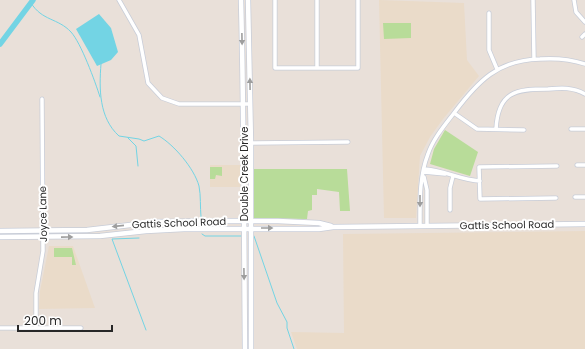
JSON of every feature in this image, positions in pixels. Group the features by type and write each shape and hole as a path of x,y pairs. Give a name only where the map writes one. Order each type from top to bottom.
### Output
{"main road":[{"name":"Double Creek Drive","path":"241,0 245,143 245,349"},
{"name":"Double Creek Drive","path":"248,0 251,143 251,349"},
{"name":"Gattis School Road","path":"0,231 87,230 156,222 250,221 319,223 333,227"},
{"name":"Gattis School Road","path":"0,237 100,236 146,231 244,229 319,230 333,227 585,224"}],"street":[{"path":"119,0 139,35 148,83 162,98 179,104 250,104"},
{"path":"275,0 275,68 358,68 358,0"},
{"path":"316,0 317,68"},
{"path":"533,0 534,59"},
{"path":"574,0 576,12 585,22"},
{"path":"489,13 489,50 497,70"},
{"path":"420,226 420,187 432,146 475,87 497,70 511,63 534,59 561,59 585,64"},
{"path":"496,129 498,109 504,100 515,92 525,89 568,88 585,94"},
{"name":"Joyce Lane","path":"36,328 36,293 43,260 42,99"},
{"path":"454,114 476,129 524,130"},
{"path":"571,129 585,129"},
{"path":"245,143 348,142"},
{"path":"577,165 585,166"},
{"path":"556,198 480,199 479,167 557,166"},
{"path":"424,172 440,170 453,176 480,181"},
{"path":"424,172 427,190 428,226"},
{"path":"450,210 450,188 453,176"},
{"path":"575,197 585,197"},
{"path":"0,328 81,328"}],"shaded area":[{"path":"379,0 464,3 467,60 479,76 443,119 430,137 420,156 416,218 384,218"},
{"path":"210,165 240,165 240,187 210,187"},
{"path":"585,231 585,349 297,349 291,332 344,333 343,234"},
{"path":"49,246 73,246 95,308 39,309 40,291"}],"green space":[{"path":"383,23 411,23 411,38 384,39"},
{"path":"445,130 478,152 470,176 430,164 434,149"},
{"path":"210,167 222,167 222,176 216,175 215,179 210,179"},
{"path":"254,169 347,169 350,211 340,211 339,192 317,189 317,195 312,195 312,210 308,211 307,219 254,218"},
{"path":"54,248 72,248 76,265 72,265 72,257 54,257"}],"water":[{"path":"99,14 111,28 118,52 111,60 97,66 76,29"}],"waterway":[{"path":"0,44 33,0"},
{"path":"31,3 40,13 66,27 75,37 100,97"},
{"path":"101,64 100,83 102,103 107,121 112,129 119,136 144,141 159,136 171,145 193,172 199,186 201,217"},
{"path":"128,138 136,146 138,166"},
{"path":"202,234 205,236 241,236"},
{"path":"254,236 277,303 287,322 287,328 294,349"},
{"path":"139,238 112,239 146,330"}]}
